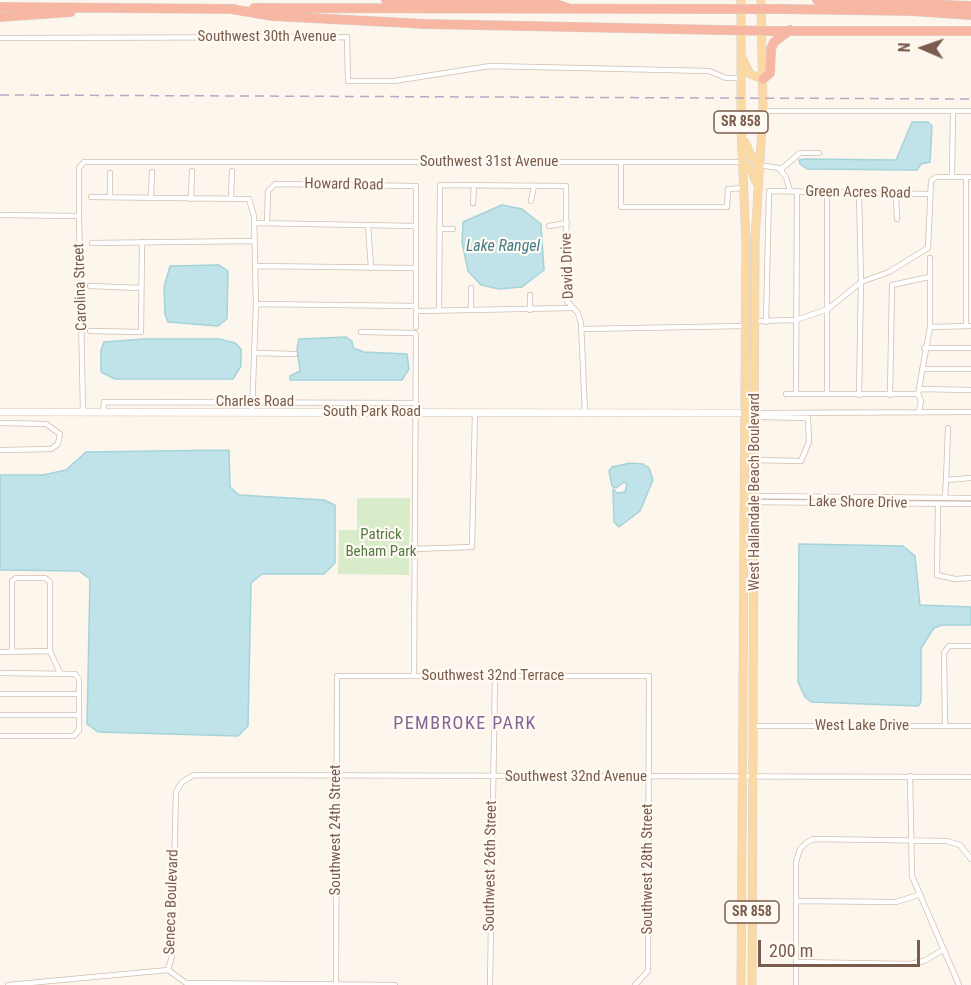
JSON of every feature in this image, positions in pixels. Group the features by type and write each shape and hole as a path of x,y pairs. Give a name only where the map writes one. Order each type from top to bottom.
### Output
{"highway":[{"path":"386,0 462,0"},
{"path":"417,0 552,3 576,10"},
{"path":"817,0 971,6"},
{"path":"0,7 783,9 912,11 971,15"},
{"path":"0,17 103,7"},
{"path":"231,9 273,16 426,24 762,31 971,31"},
{"path":"763,79 770,73 771,49 774,42 790,30"}],"main road":[{"name":"West Hallandale Beach Boulevard","path":"741,0 740,78 745,297 741,985"},
{"name":"West Hallandale Beach Boulevard","path":"752,981 757,416 755,321 759,165 763,111 761,0"},
{"path":"740,55 750,74 763,79"},
{"path":"741,129 748,151 759,165"},
{"path":"743,162 752,171 758,192"},
{"path":"745,297 750,316 755,321"},
{"path":"744,545 748,556 748,597 754,608"},
{"path":"744,611 750,619 749,660 753,672"},
{"path":"742,858 747,869 747,905 752,915"},
{"path":"742,916 748,929 748,966 752,981"}],"street":[{"name":"Southwest 30th Avenue","path":"0,38 347,37 348,81 394,81 490,66 709,71 726,78 740,78"},
{"path":"763,111 971,111"},
{"path":"952,177 953,111"},
{"path":"780,170 800,153 819,153"},
{"name":"Southwest 31st Avenue","path":"81,163 92,161 743,162"},
{"name":"Carolina Street","path":"81,163 79,216 84,412"},
{"path":"621,163 621,207 727,207 728,189 744,188"},
{"path":"759,165 780,170 786,177 790,191"},
{"path":"191,199 192,171"},
{"path":"231,198 232,171"},
{"path":"151,197 152,172"},
{"path":"110,173 110,197"},
{"name":"Green Acres Road","path":"766,322 769,191 929,194 931,181 936,177 969,177"},
{"path":"930,327 968,326 969,177"},
{"name":"Howard Road","path":"267,223 268,191 275,184 416,186 416,226"},
{"path":"439,310 440,185 534,186 531,201"},
{"path":"473,203 474,185"},
{"name":"David Drive","path":"534,186 566,186 567,301 580,317 582,329 585,413"},
{"path":"796,394 797,191"},
{"path":"827,192 827,394"},
{"path":"859,192 861,282 859,395"},
{"path":"896,194 897,219"},
{"path":"755,321 796,320 828,309 861,282 889,272 930,245 929,194"},
{"path":"91,197 249,199 255,223 253,242 256,304 252,412"},
{"path":"0,215 79,216"},
{"path":"255,223 416,226 414,676"},
{"path":"549,226 567,223"},
{"path":"368,225 371,268"},
{"path":"439,229 453,229"},
{"path":"90,331 141,332 142,242"},
{"path":"92,243 253,242"},
{"path":"919,412 924,350 930,327 930,258"},
{"path":"255,266 415,268"},
{"path":"890,395 892,285 929,277"},
{"path":"90,286 141,288"},
{"path":"471,288 471,309"},
{"path":"530,295 531,310"},
{"path":"256,304 439,310 571,308"},
{"path":"582,329 745,326"},
{"path":"362,332 416,330"},
{"path":"924,350 971,348"},
{"path":"254,353 295,354"},
{"path":"922,369 971,369"},
{"path":"786,394 890,395 919,391 971,390"},
{"name":"Charles Road","path":"104,412 104,402 416,402"},
{"name":"South Park Road","path":"0,412 744,413"},
{"path":"413,549 472,547 475,412"},
{"path":"757,416 762,413 971,412"},
{"path":"744,413 757,416 808,418 809,442 801,461 755,460"},
{"path":"0,423 46,424 53,426 60,434 58,444 51,449 0,450"},
{"path":"945,498 948,428"},
{"path":"946,480 971,478"},
{"name":"Lake Shore Drive","path":"938,501 945,498 971,498"},
{"name":"Lake Shore Drive","path":"744,499 938,501 971,504"},
{"path":"938,501 938,575 955,579 971,578"},
{"path":"12,652 10,588 12,581 16,578 45,578 50,582 50,651 60,673"},
{"path":"945,726 944,652 949,646 971,646"},
{"path":"0,652 50,651"},
{"path":"0,673 71,673 79,677 80,694 79,730 74,736 0,736"},
{"name":"Southwest 32nd Terrace","path":"337,676 649,676"},
{"name":"Southwest 24th Street","path":"336,984 337,676"},
{"name":"Southwest 26th Street","path":"490,985 495,676"},
{"name":"Southwest 28th Street","path":"635,985 648,971 649,676"},
{"path":"0,694 80,694"},
{"path":"0,715 79,715"},
{"name":"West Lake Drive","path":"753,726 971,726"},
{"name":"Southwest 32nd Avenue","path":"182,782 194,775 971,777"},
{"path":"910,776 912,876 918,896 959,985"},
{"name":"Seneca Boulevard","path":"8,985 168,970 172,956 176,792 182,782"},
{"path":"796,985 798,856 800,849 813,839 947,841 960,845 971,859"},
{"path":"796,901 896,902 918,896"},
{"path":"796,962 910,964 924,961 943,950"},
{"path":"168,970 186,983 395,985"}],"green space":[{"name":"Patrick Beham Park","path":"357,498 410,498 409,575 338,574 339,530 357,530"}],"water":[{"path":"912,122 928,122 932,126 930,162 921,164 917,170 807,169 800,164 799,160 804,159 896,160"},
{"name":"Lake Rangel","path":"502,205 522,209 541,224 544,270 522,287 499,289 481,285 468,271 462,242 463,222"},
{"path":"219,265 228,271 227,319 218,326 168,322 165,315 164,287 170,266"},
{"path":"346,337 352,341 353,348 364,352 407,354 409,369 402,380 290,380 290,376 300,371 297,348 299,339"},
{"path":"144,339 219,339 235,343 241,349 241,366 233,379 115,379 101,372 101,350 104,342"},
{"path":"229,450 230,487 239,495 324,500 335,505 335,563 324,574 262,574 251,583 248,726 238,736 98,732 87,724 90,579 79,571 0,570 0,475 43,475 66,470 86,452"},
{"path":"630,463 643,464 649,468 653,480 640,511 619,527 614,522 613,489 617,493 625,492 627,484 624,482 616,488 612,486 609,471 612,467"},
{"path":"799,544 903,546 915,556 920,605 971,607 971,625 942,625 934,628 921,648 921,702 918,706 811,702 805,697 798,682"}],"railway":[{"path":"0,95 971,99"}],"district":[{"name":"PEMBROKE PARK","path":"465,724"}]}
